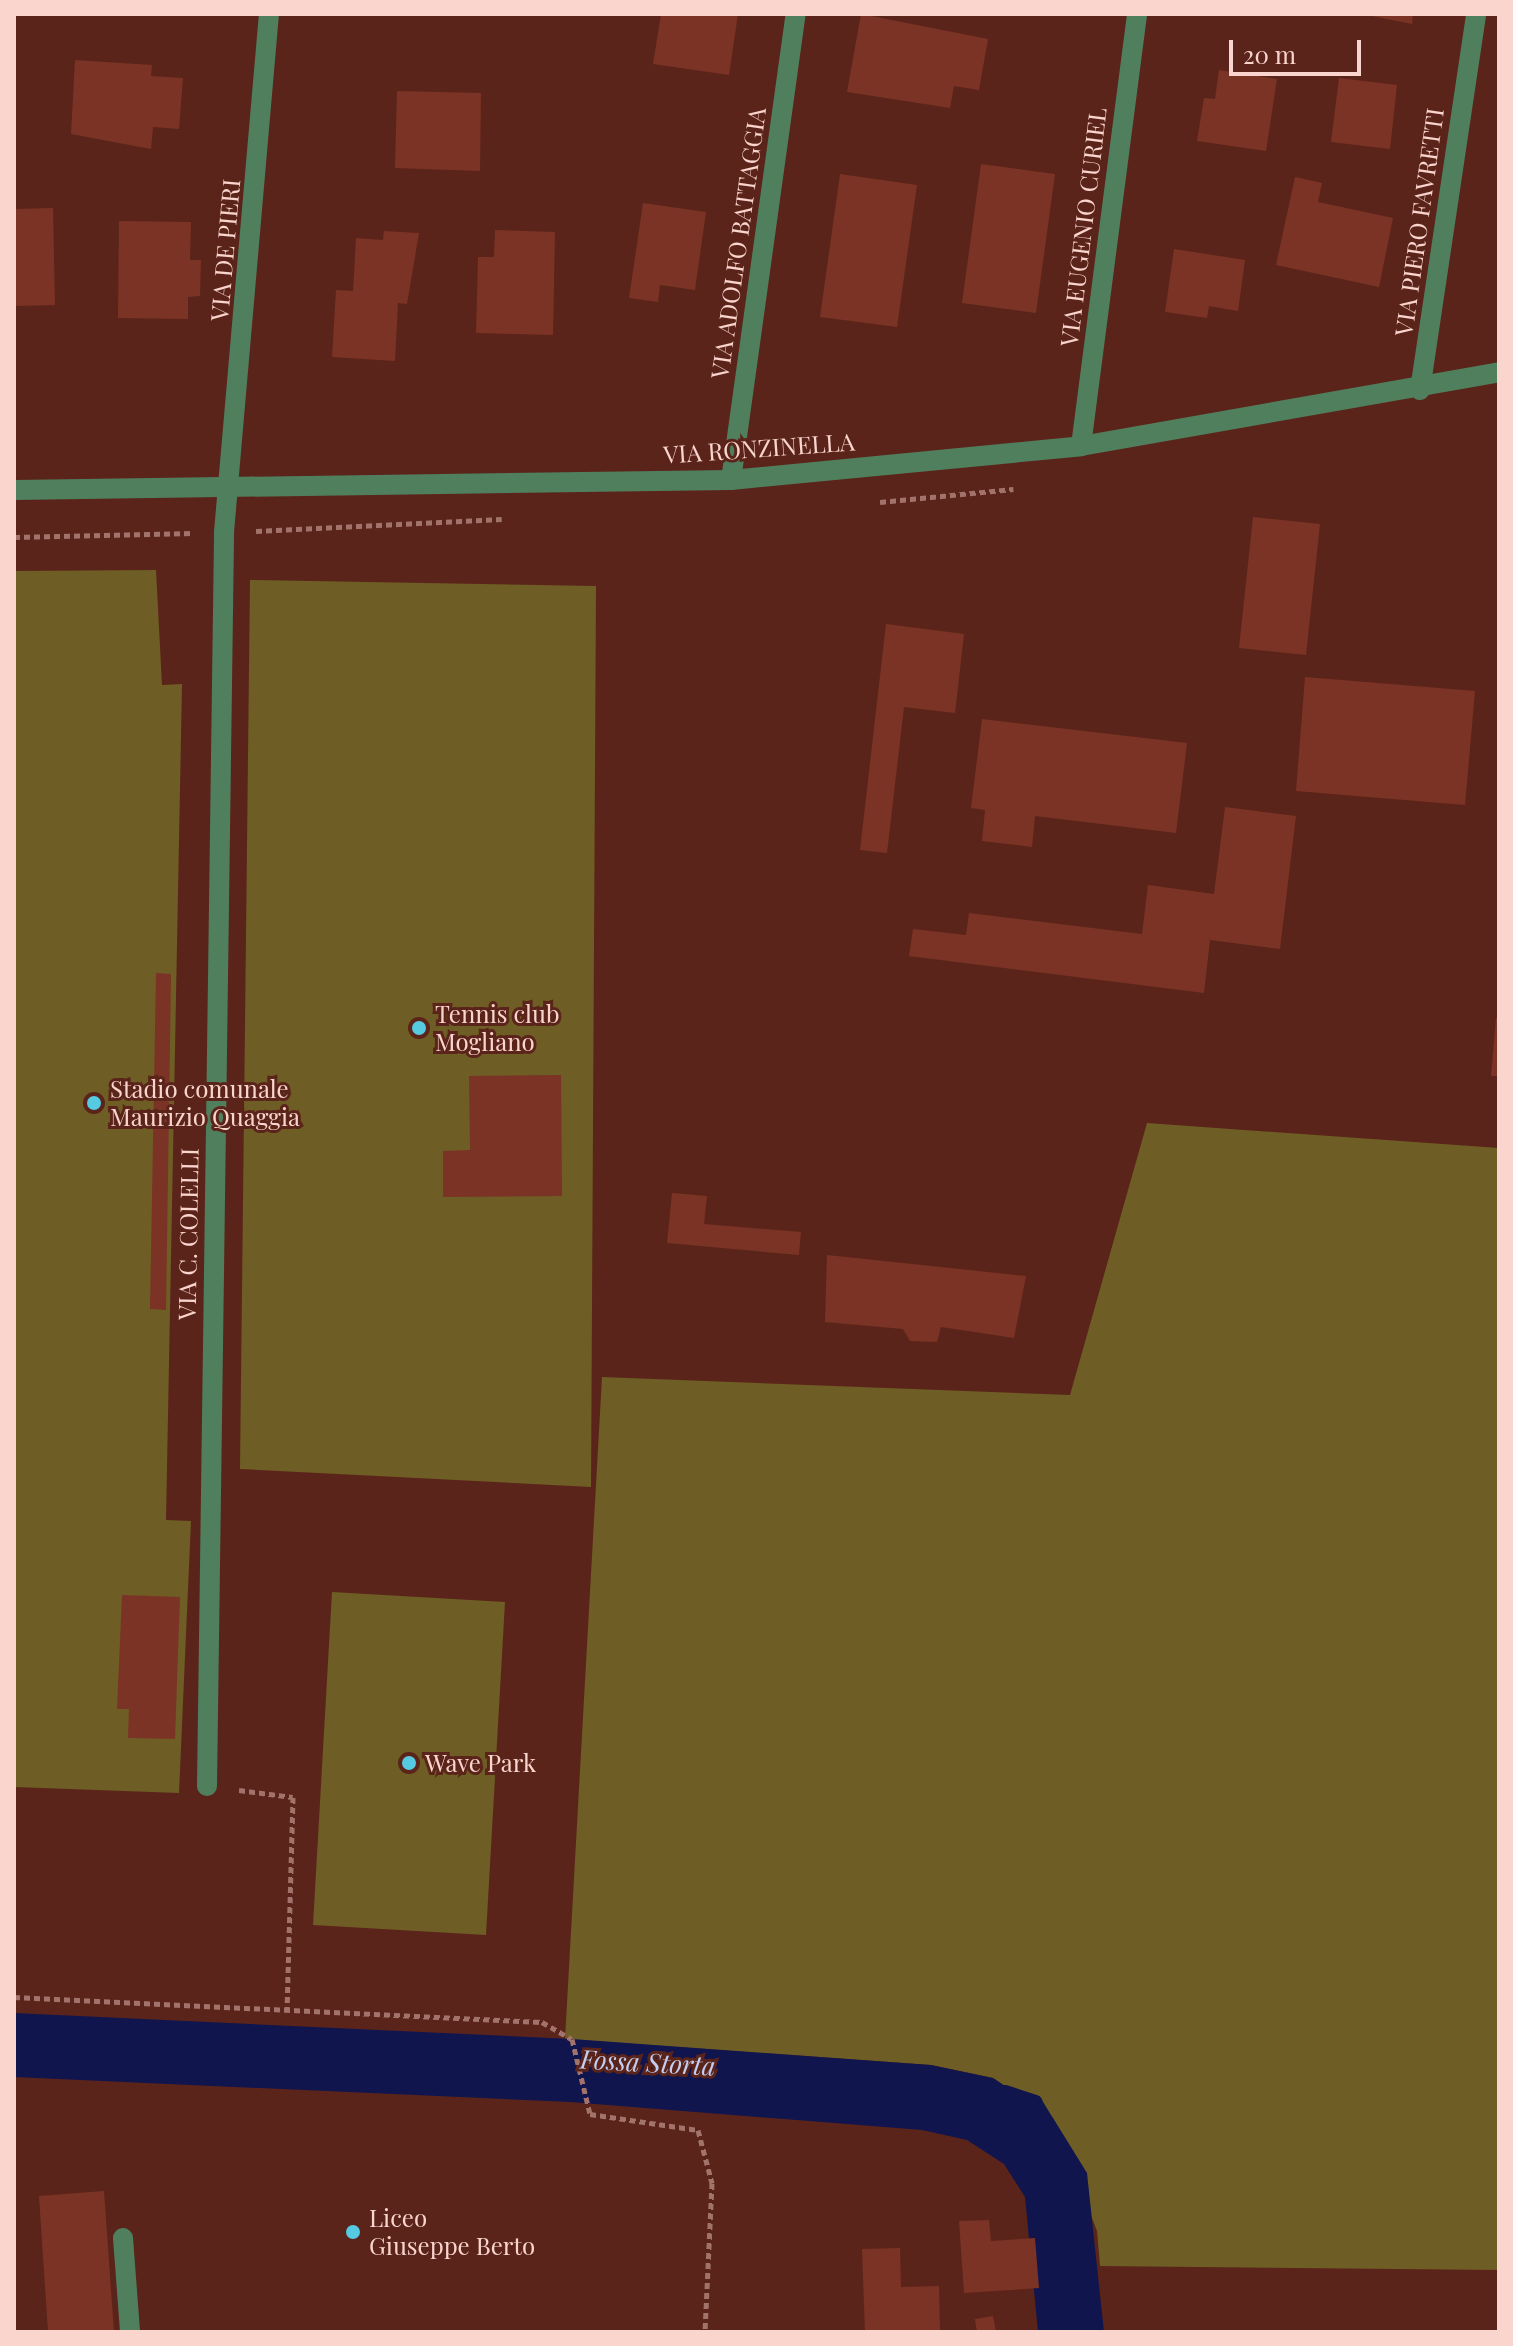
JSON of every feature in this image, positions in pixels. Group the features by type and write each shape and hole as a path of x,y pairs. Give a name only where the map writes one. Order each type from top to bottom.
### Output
{"street":[{"name":"VIA DE PIERI","path":"227,491 269,14"},
{"name":"VIA ADOLFO BATTAGGIA","path":"731,480 796,14"},
{"name":"VIA EUGENIO CURIEL","path":"1081,446 1137,14"},
{"name":"VIA PIERO FAVRETTI","path":"1420,390 1476,14"},
{"name":"VIA RONZINELLA","path":"14,490 227,491 731,480 1081,446 1420,390 1499,372"},
{"name":"VIA C. COLELLI","path":"207,1786 227,491"},
{"path":"123,2238 130,2332"}],"path":[{"path":"207,1786 293,1797 287,2010"},
{"path":"14,1997 542,2022 572,2039 590,2114 698,2130 712,2183 705,2332"}],"shaded area":[{"name":"Stadio comunale Maurizio Quaggia","path":"156,570 162,685 182,684 166,1520 191,1521 179,1793 14,1787 14,571"},
{"name":"Tennis club Mogliano","path":"250,580 596,586 591,1487 240,1469"},
{"path":"1147,1123 1499,1148 1499,2270 1100,2266 1097,2231 1053,2118 993,2078 931,2065 565,2039 602,1377 1070,1395"},
{"name":"Wave Park","path":"332,1592 505,1602 486,1935 313,1925"}],"water":[{"path":"14,2013 572,2039 931,2065 993,2078 1053,2118 1087,2173 1104,2332 1038,2332 1025,2197 1004,2164 967,2140 922,2130 570,2102 14,2077"}],"building":[{"path":"661,14 738,14 729,75 653,64"},
{"path":"861,14 988,39 979,90 954,86 950,108 847,92"},
{"path":"1362,14 1413,14 1412,24"},
{"path":"75,60 152,65 151,76 183,78 179,129 153,127 151,149 71,134"},
{"path":"1219,70 1277,79 1266,151 1197,141 1204,98 1215,99"},
{"path":"1339,78 1397,85 1390,149 1331,142"},
{"path":"397,91 481,93 480,171 395,168"},
{"path":"981,164 1055,174 1036,313 962,303"},
{"path":"840,174 917,185 897,327 820,317"},
{"path":"1295,177 1322,183 1318,202 1393,218 1379,287 1276,265"},
{"path":"643,203 706,212 695,290 660,285 658,302 629,298"},
{"path":"53,208 55,305 14,306 14,209"},
{"path":"119,221 191,222 190,260 201,260 200,296 188,297 188,319 118,318"},
{"path":"495,230 555,232 553,335 476,333 478,257 494,257"},
{"path":"384,231 419,233 407,304 398,303 395,361 332,357 336,290 353,291 356,238 383,240"},
{"path":"1174,249 1245,260 1238,311 1209,306 1207,318 1165,312"},
{"path":"1253,517 1320,524 1306,655 1239,648"},
{"path":"886,624 964,634 955,713 904,707 887,853 860,850"},
{"path":"1305,677 1475,691 1465,805 1296,791"},
{"path":"982,719 1187,743 1176,833 1035,816 1032,847 982,841 985,810 971,808"},
{"path":"1225,807 1296,816 1280,949 1210,940 1204,993 909,956 913,929 966,935 969,913 1142,934 1148,885 1214,894"},
{"path":"156,973 171,974 166,1310 150,1309"},
{"path":"1496,1018 1499,1018 1499,1076 1491,1076"},
{"path":"561,1075 562,1196 443,1197 443,1151 470,1150 469,1076"},
{"path":"672,1193 707,1196 704,1224 801,1232 799,1255 667,1243"},
{"path":"827,1255 1026,1276 1014,1338 941,1327 937,1342 910,1341 903,1329 825,1322"},
{"path":"122,1595 180,1597 175,1739 128,1738 129,1709 117,1709"},
{"path":"104,2191 114,2332 48,2332 39,2196"},
{"path":"989,2220 991,2241 1035,2238 1039,2288 964,2293 959,2221"},
{"path":"900,2248 901,2287 939,2286 940,2332 865,2332 862,2249"},
{"path":"993,2316 996,2332 977,2332 975,2319"}],"waterway":[{"name":"Fossa Storta","path":"1005,2092 1035,2102 1047,2122"}],"place":[{"name":"Tennis club Mogliano","path":"419,1028"},
{"name":"Stadio comunale Maurizio Quaggia","path":"94,1103"},
{"name":"Wave Park","path":"409,1763"},
{"name":"Liceo Giuseppe Berto","path":"353,2232"}]}
